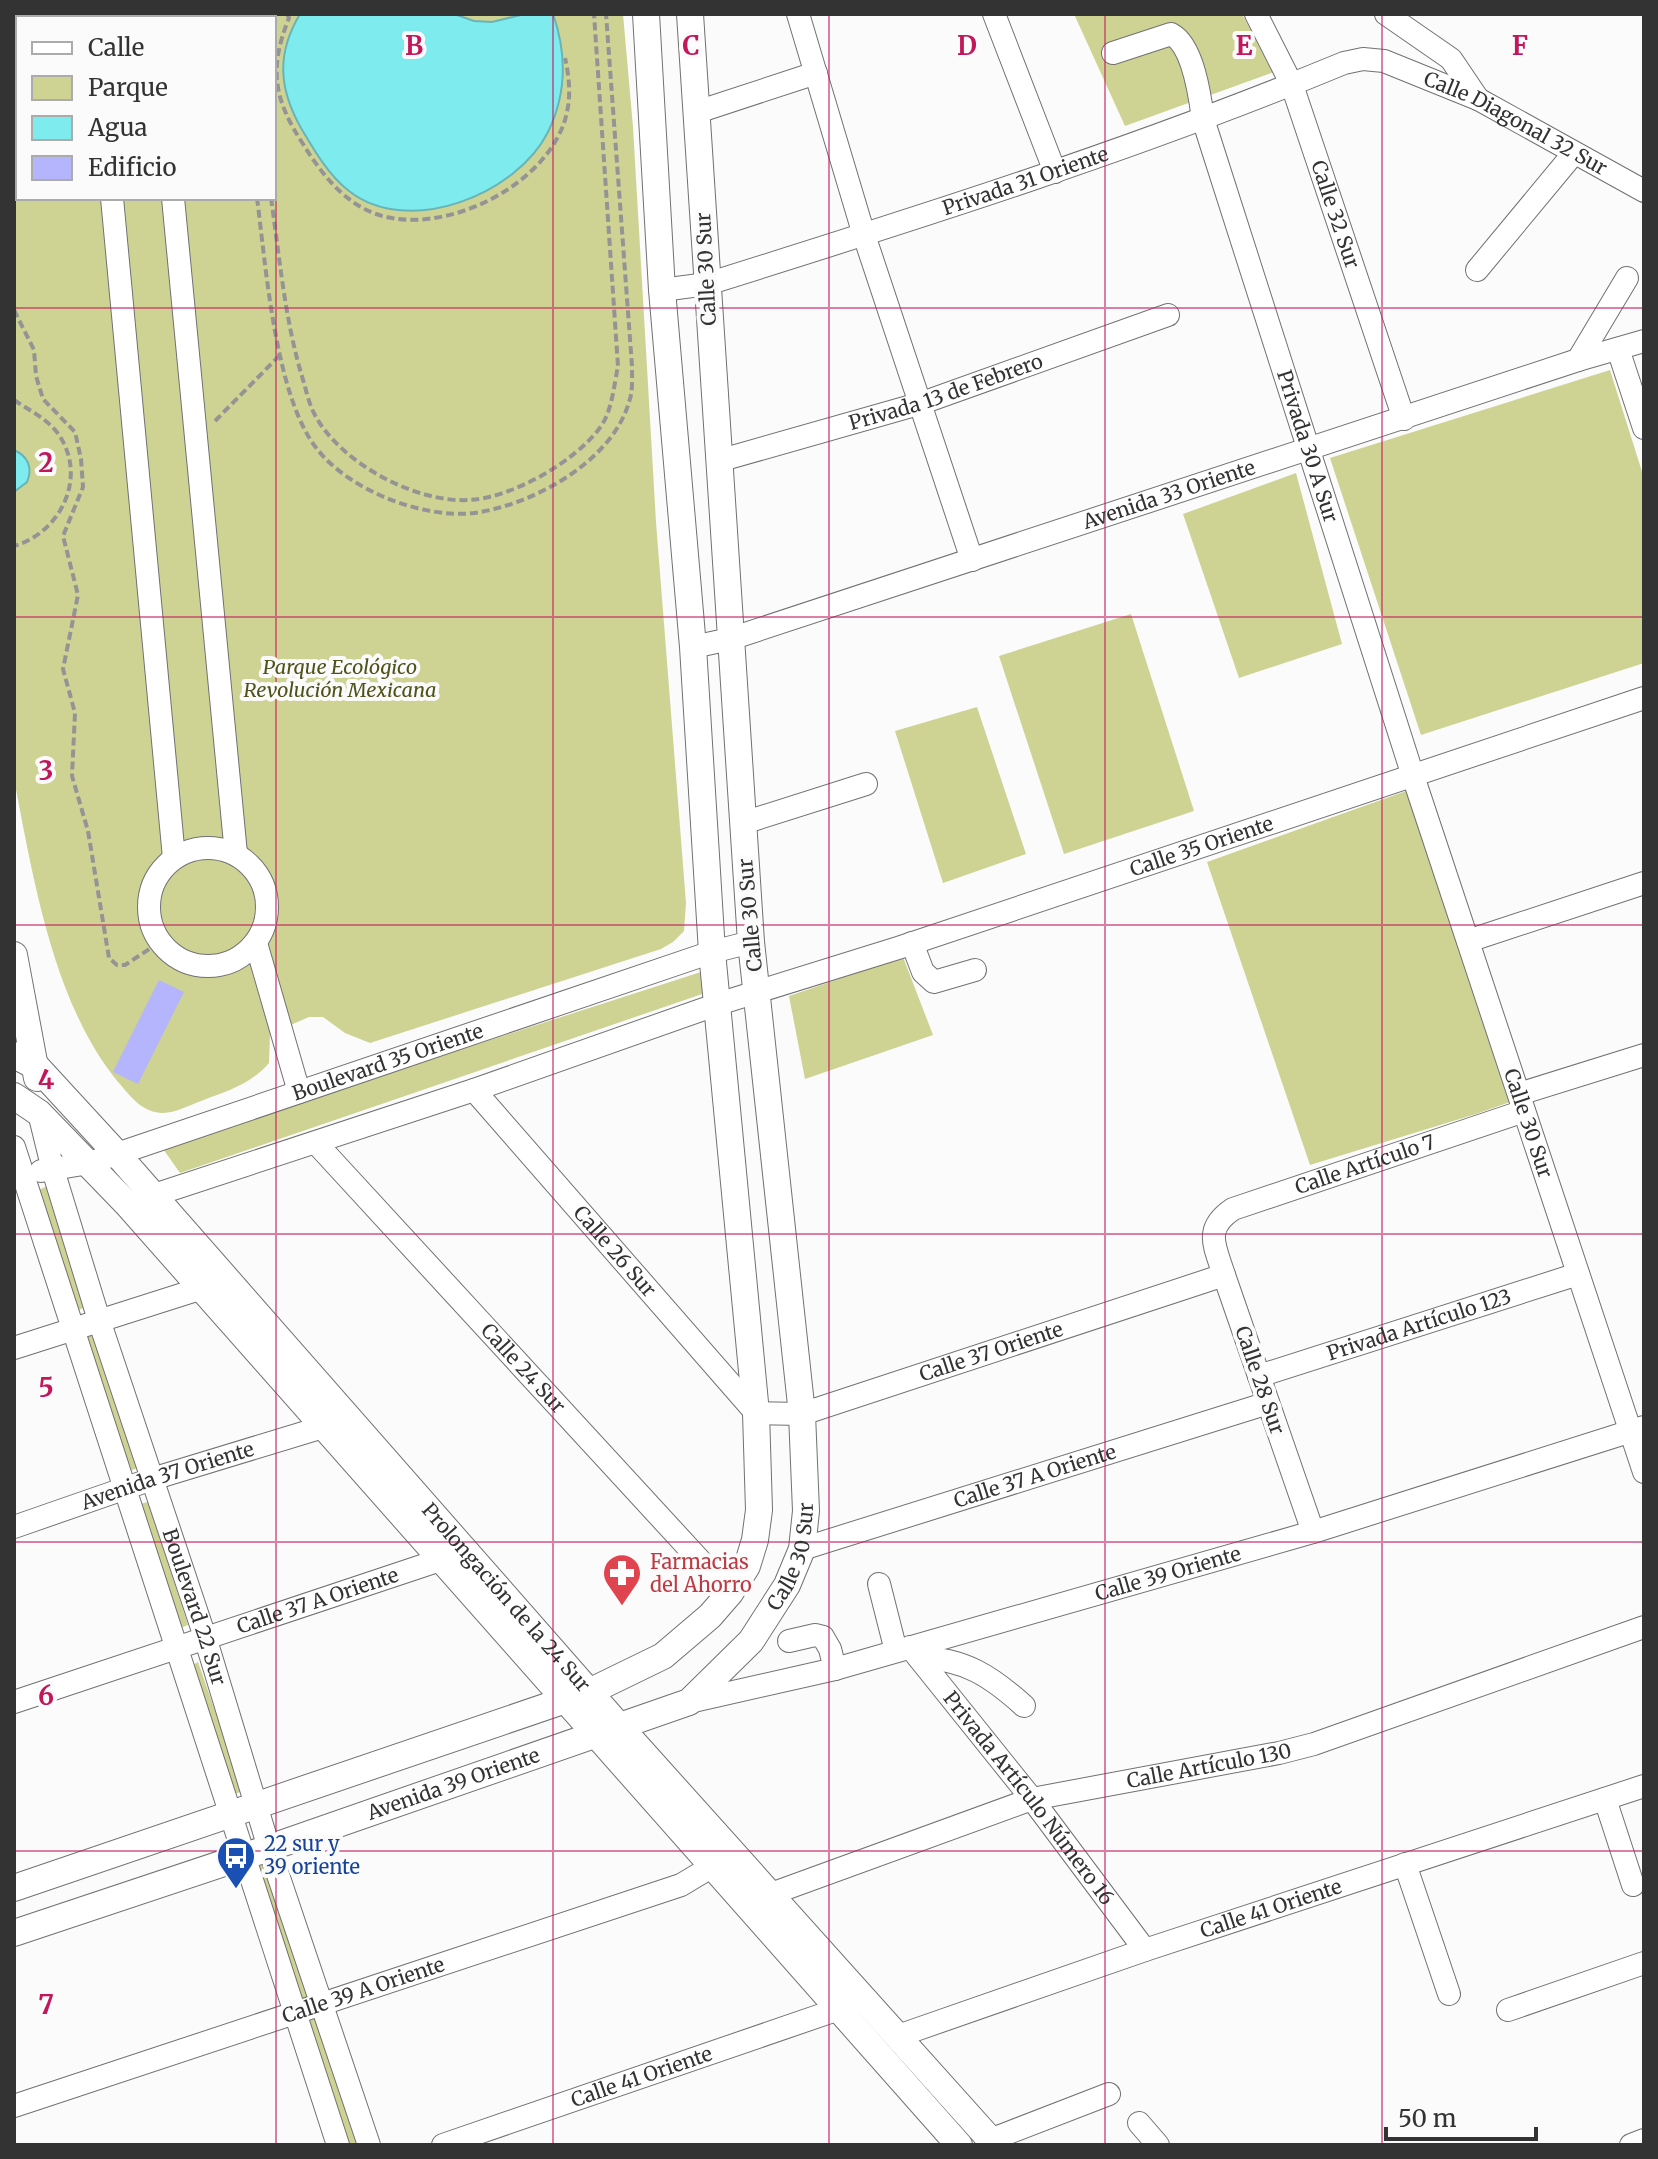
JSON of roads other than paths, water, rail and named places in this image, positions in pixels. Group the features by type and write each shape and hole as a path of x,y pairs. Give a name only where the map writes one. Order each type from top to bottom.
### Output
{"main road":[{"name":"Calle 30 Sur","path":"589,1692 663,1656 687,1638 730,1593 747,1566 759,1510 756,1413 712,952 693,647 662,290 646,14"},
{"name":"Calle 30 Sur","path":"607,1731 689,1702 751,1641 787,1585 802,1549 806,1511 802,1414 751,942 690,14"},
{"name":"Boulevard 22 Sur","path":"14,955 26,1061 39,1113"},
{"name":"Prolongación de la 24 Sur","path":"26,1061 117,1154 589,1692 607,1731 711,1867 839,2009 954,2144"},
{"name":"Prolongación de la 24 Sur","path":"14,1096 39,1113 127,1204 564,1702 607,1731 771,1894 993,2142"},
{"path":"14,1888 589,1692"},
{"name":"Avenida 39 Oriente","path":"14,1933 607,1731"}],"street":[{"path":"798,14 864,235 972,560"},
{"path":"994,14 1055,172"},
{"name":"Calle 32 Sur","path":"1256,14 1292,85 1404,419"},
{"path":"1386,14 1451,59 1478,99"},
{"name":"Privada 30 A Sur","path":"1113,53 1171,34 1178,37 1200,88 1203,119 1413,776"},
{"name":"Privada 31 Oriente","path":"662,290 707,284 1055,172 1203,119 1344,63 1363,59 1384,61"},
{"name":"Calle Diagonal 32 Sur","path":"1384,61 1478,99 1644,191"},
{"path":"697,112 816,73"},
{"path":"1477,270 1574,153"},
{"path":"112,200 174,858"},
{"path":"173,200 236,854"},
{"path":"1578,360 1627,278"},
{"name":"Privada 13 de Febrero","path":"718,461 922,403 1168,315"},
{"name":"Avenida 33 Oriente","path":"693,647 730,639 1644,341"},
{"path":"1618,349 1644,428"},
{"name":"Calle 35 Oriente","path":"757,992 1644,698"},
{"name":"Calle 30 Sur","path":"1413,776 1578,1274 1637,1430 1644,1472"},
{"path":"743,823 866,784"},
{"path":"220,849 236,854 250,864 260,878 268,911 264,928 256,943 227,964 208,967 181,960 160,942 151,926 148,907 160,872 174,858 188,851 220,849"},
{"path":"1468,941 1644,883"},
{"name":"Boulevard 35 Oriente","path":"17,1174 89,1163 712,952 751,942"},
{"path":"256,943 299,1092"},
{"path":"912,943 923,972 934,982 975,970"},
{"path":"127,1204 474,1090 757,992"},
{"name":"Calle Artículo 7","path":"1214,1228 1220,1217 1233,1209 1644,1055"},
{"name":"Calle 26 Sur","path":"474,1090 756,1413"},
{"name":"Boulevard 22 Sur","path":"39,1113 53,1170 99,1320 205,1637 269,1848 369,2145"},
{"name":"Calle 24 Sur","path":"316,1143 730,1593"},
{"name":"Boulevard 22 Sur","path":"14,1147 17,1174 73,1328 242,1857 338,2145"},
{"name":"Calle 28 Sur","path":"1214,1228 1213,1240 1224,1275 1313,1532"},
{"name":"Privada Artículo 123","path":"1259,1376 1578,1274"},
{"name":"Calle 37 Oriente","path":"756,1413 802,1414 1224,1275"},
{"path":"14,1348 227,1280"},
{"name":"Calle 37 A Oriente","path":"802,1549 1268,1403"},
{"name":"Avenida 37 Oriente","path":"14,1527 152,1479 323,1427"},
{"name":"Calle 39 Oriente","path":"689,1702 909,1652 1313,1532 1637,1430"},
{"name":"Calle 37 A Oriente","path":"14,1702 440,1560"},
{"path":"879,1584 909,1652 944,1658 966,1666 1007,1690 1024,1706"},
{"name":"Calle Artículo 130","path":"771,1894 1032,1799 1314,1744 1644,1627"},
{"path":"789,1641 815,1635 823,1637 835,1669"},
{"name":"Privada Artículo Número 16","path":"909,1652 1032,1799 1145,1950"},
{"name":"Calle 41 Oriente","path":"898,2036 1145,1950 1644,1786"},
{"path":"1605,1799 1633,1885"},
{"path":"1405,1864 1449,1994"},
{"name":"Calle 39 A Oriente","path":"14,2106 681,1885 711,1867"},
{"path":"1508,2010 1644,1963"},
{"name":"Calle 41 Oriente","path":"443,2145 839,2009 862,1995"},
{"path":"993,2142 1109,2094"},
{"path":"1139,2123 1158,2145"},
{"path":"1631,2145 1644,2140"}],"water":[{"path":"300,14 454,14 474,21 492,22 525,14 553,14 561,44 563,73 559,103 548,132 533,154 512,174 487,190 459,202 430,209 401,210 374,205 349,191 335,178 301,128 288,99 284,57"},
{"path":"14,450 26,459 29,472 27,482 14,492"}],"place":[{"name":"Farmacias del Ahorro","path":"622,1607"},
{"name":"22 sur y 39 oriente","path":"236,1890"}],"park label":[{"name":"Parque Ecológico Revolución Mexicana","path":"340,678"}]}
